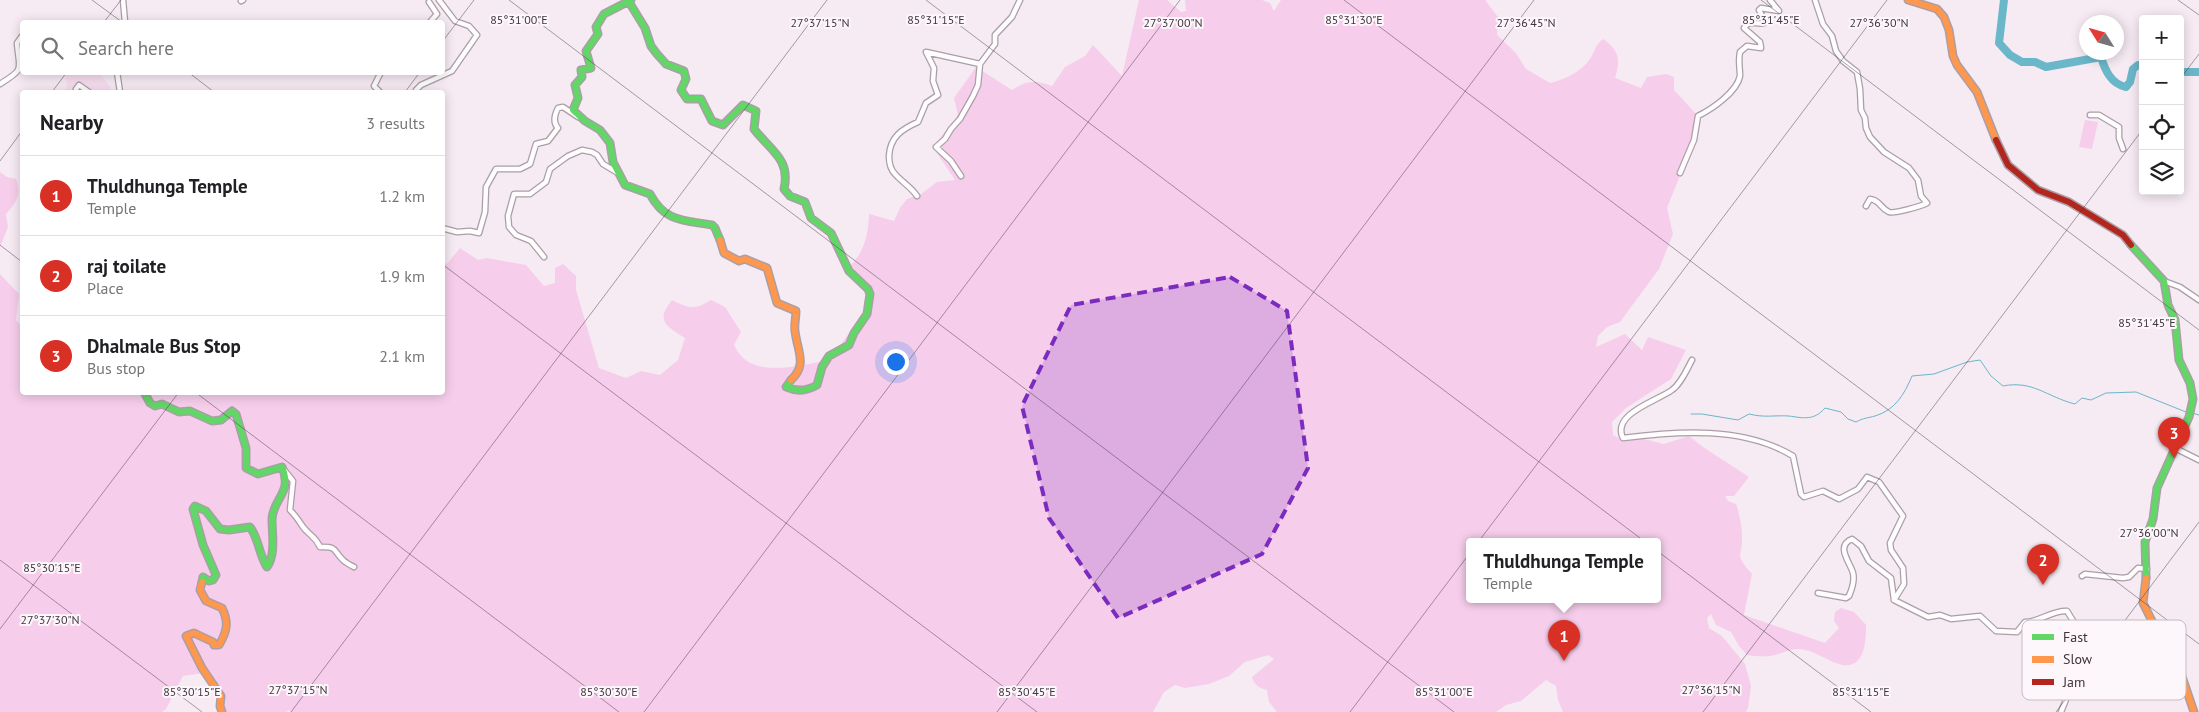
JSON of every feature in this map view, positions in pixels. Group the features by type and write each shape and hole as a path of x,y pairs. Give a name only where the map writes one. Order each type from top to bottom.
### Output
{"street":[{"path":"123,0 126,20"},
{"path":"439,0 454,21 469,26 476,35 452,71 445,74"},
{"path":"962,176 951,161 936,147 945,139 973,96 978,85 980,64 994,44 995,35 1012,17 1020,0"},
{"path":"1680,173 1694,140 1698,116 1724,97 1737,83 1740,52 1747,46 1762,48 1760,42 1744,28 1747,24 1753,22 1764,23 1765,21 1759,10 1761,8 1780,11 1770,0"},
{"path":"1815,0 1823,24 1832,36 1836,51 1843,61 1857,72 1861,110 1870,137 1884,152 1909,168 1918,180 1921,196 1927,203 1894,213 1884,209 1874,200 1870,199 1866,206"},
{"path":"1908,0 1937,9 1944,17 1949,30 1953,56 1957,65 1977,92 1991,130 2008,165 2038,190 2069,202 2123,235 2140,257 2164,281 2168,305 2175,320 2179,360 2192,392 2192,408 2157,488 2153,519 2144,542 2147,569 2143,603 2152,620"},
{"path":"445,229 457,232 470,230 479,234 485,212 486,187 496,168 520,168 530,164 536,144 548,141 558,128 555,125 554,116 558,108 563,107 585,122 600,130 610,143 613,162 625,185 632,187 636,191 650,194 657,207 663,213 668,213 683,222 710,224 717,230 724,252 739,261 745,259 767,268 777,303 796,311 795,331 801,351 802,364 797,377 788,382 786,387 794,391 817,385 826,360 832,353 845,349 849,345 854,333 867,314 870,294 868,289 849,271 830,233 811,218 806,202 790,196 784,189 787,180 785,164 754,129 756,111 743,105 723,125 712,123 707,117 705,105 701,99 686,99 681,90 686,79 684,71 666,64 656,54 645,28 630,1 604,14 596,27 598,34 586,51 591,68 581,70 582,77 575,82 574,85 578,98 573,110 585,122"},
{"path":"429,2 437,14 432,20"},
{"path":"0,84 16,74 20,65 17,43 20,39"},
{"path":"917,196 894,173 889,163 889,157 891,142 895,136 906,127 918,122 926,103 938,95 933,81 934,68 926,52 980,64"},
{"path":"117,75 120,90"},
{"path":"378,90 374,86 380,75"},
{"path":"416,90 421,85 443,75"},
{"path":"76,89 79,85 86,90"},
{"path":"2090,116 2100,114 2119,127 2119,138 2123,149"},
{"path":"544,257 531,242 509,228 508,216 514,194 530,194 546,182 550,169 568,156 582,150 592,152 603,164 619,174"},
{"path":"2164,281 2180,287 2199,300"},
{"path":"1692,360 1674,389 1630,414 1623,422 1621,433 1623,438 1673,432 1689,434 1698,432 1746,439 1774,447 1793,456 1801,494 1804,496 1823,491 1834,498 1845,498 1858,489 1867,477 1872,477 1879,482 1904,516 1890,543 1891,550 1903,568 1904,584 1894,600"},
{"path":"146,395 150,403 155,406 162,404 175,411 185,413 190,411 217,422 222,421 232,411 236,414 246,448 246,468 258,474 282,467 292,481 290,510 300,520 304,528 316,537 320,547 331,546 337,551 342,560 354,567"},
{"path":"2175,448 2199,460"},
{"path":"222,712 220,706 221,696 202,668 186,636 194,632 206,637 214,645 219,645 227,631 226,619 222,608 206,601 200,590 203,577 209,581 213,580 216,575 203,544 193,509 195,506 200,507 213,518 220,529 228,531 245,526 250,527 259,541 260,556 267,567 273,560 270,546 274,524 272,518 285,487 284,470"},
{"path":"1818,593 1846,598 1849,596 1854,584 1853,574 1844,554 1844,548 1848,540 1852,539 1861,546 1869,561 1891,578 1894,600"},
{"path":"2082,576 2085,574 2123,578 2130,577 2138,568 2147,569"},
{"path":"1894,600 1928,617 1940,615 1952,619 1980,616 1996,631 2017,632 2022,626"},
{"path":"2038,620 2059,611 2067,611 2073,620"},
{"path":"2186,688 2194,712"},
{"path":"2060,712 2066,700"}],"highlighted area":[{"path":"1230,277 1287,311 1308,468 1262,554 1118,618 1049,518 1022,406 1071,305"}],"shaded area":[{"path":"1139,0 1167,0 1181,12 1186,11 1185,0 1262,0 1270,3 1274,11 1281,0 1485,0 1498,17 1497,35 1516,53 1526,69 1550,83 1566,78 1582,68 1603,39 1612,47 1617,56 1618,66 1615,78 1641,88 1647,77 1666,74 1674,77 1674,90 1698,116 1694,140 1667,208 1673,234 1659,269 1620,322 1607,327 1598,336 1596,347 1625,334 1642,350 1648,337 1686,350 1671,379 1626,408 1612,422 1613,435 1621,439 1640,438 1664,444 1689,436 1749,477 1734,496 1725,496 1728,501 1736,504 1742,532 1740,555 1752,574 1744,615 1825,643 1839,628 1834,621 1835,612 1841,608 1854,612 1866,625 1865,645 1856,662 1851,665 1843,665 1800,649 1770,656 1747,655 1731,632 1716,625 1711,614 1707,618 1709,628 1722,636 1745,664 1751,686 1746,712 1563,712 1558,700 1556,686 1546,680 1521,701 1506,705 1496,712 1277,712 1269,702 1267,690 1257,686 1252,677 1274,659 1268,655 1245,662 1229,676 1209,684 1185,688 1175,685 1164,692 1153,712 291,712 289,710 286,712 222,712 220,689 204,673 183,676 166,709 162,712 0,712 0,274 19,294 16,320 20,324 20,395 445,395 445,263 447,264 460,248 478,260 487,258 526,265 544,286 555,283 555,268 563,264 576,276 576,290 599,368 626,378 641,371 660,375 678,360 685,338 668,326 664,318 664,313 672,300 688,307 696,307 711,300 725,307 741,332 734,345 742,356 752,364 777,368 831,360 846,337 866,315 872,303 873,296 869,284 855,273 851,265 860,254 865,242 869,214 894,221 907,199 921,194 937,182 955,180 933,147 958,115 954,98 976,67 1012,90 1022,84 1032,82 1052,86 1065,67 1085,56 1093,45 1122,76"},
{"path":"65,75 101,75 111,90 64,90 67,88"},
{"path":"2085,120 2098,122 2092,149 2079,147"},
{"path":"0,172 7,177 16,179 18,194 13,206 6,214 8,227 0,247"}],"waterway":[{"path":"2004,0 1999,43 2010,55 2022,62 2035,62 2046,67 2101,57 2113,80 2126,87 2130,82 2133,69 2139,65"},
{"path":"2184,72 2199,72"},
{"path":"1691,414 1738,420 1749,414 1808,418 1817,415 1825,408 1841,412 1848,419 1856,422 1882,413 1893,406 1906,389 1912,376 1934,374 1967,362 1980,360 1991,376 2003,386 2023,385 2032,387 2075,404 2082,398 2091,400 2106,393 2136,392 2186,412"},
{"path":"2192,413 2199,415"}],"traffic: fast":[{"path":"631,0 604,14 596,27 598,34 586,51 591,68 581,70 582,77 575,85 578,98 573,110 585,121 600,130 610,143 613,162 625,185 650,194 662,210 669,215 712,225 720,240"},
{"path":"629,2 645,28 651,46 657,54 666,64 684,71 686,79 681,90 687,99 701,99 712,121 723,125 743,105 756,111 754,129 782,162 785,170 784,189 790,196 805,202 811,218 831,233 849,271 868,289 870,294 867,314 854,333 849,345 829,356 822,367 817,385 806,390 794,390 786,387 791,380"},
{"path":"2131,245 2164,281 2168,305 2175,320 2179,360 2190,383 2193,399 2189,417 2157,488 2153,519 2145,542 2146,578"},
{"path":"146,395 150,403 155,406 162,404 179,412 190,411 212,421 221,420 232,411 236,414 246,448 246,468 258,474 282,467 285,476 284,489 273,512 273,550 267,567 250,527 229,530 220,529 206,511 195,506 193,509 203,545 216,575 213,580 209,581 203,577 202,582"}],"traffic: slow":[{"path":"1908,0 1937,9 1944,17 1949,30 1953,56 1957,65 1977,92 1996,140"},
{"path":"720,240 724,253 739,261 745,259 767,268 777,303 796,311 795,329 800,363 799,369 791,380"},
{"path":"2146,578 2143,603 2152,620"},
{"path":"202,582 200,590 206,601 222,608 226,618 224,636 219,645 214,645 213,642 194,633 186,636 202,668 221,696 220,706 222,712"},
{"path":"2186,688 2194,712"}],"traffic: jam":[{"path":"1996,140 2008,165 2038,190 2069,202 2123,235 2131,245"}],"place":[{"name":"Dhalmale Bus Stop","path":"2174,458"},
{"name":"raj toilate","path":"2043,585"},
{"name":"Thuldhunga Temple","path":"1564,661"}]}
